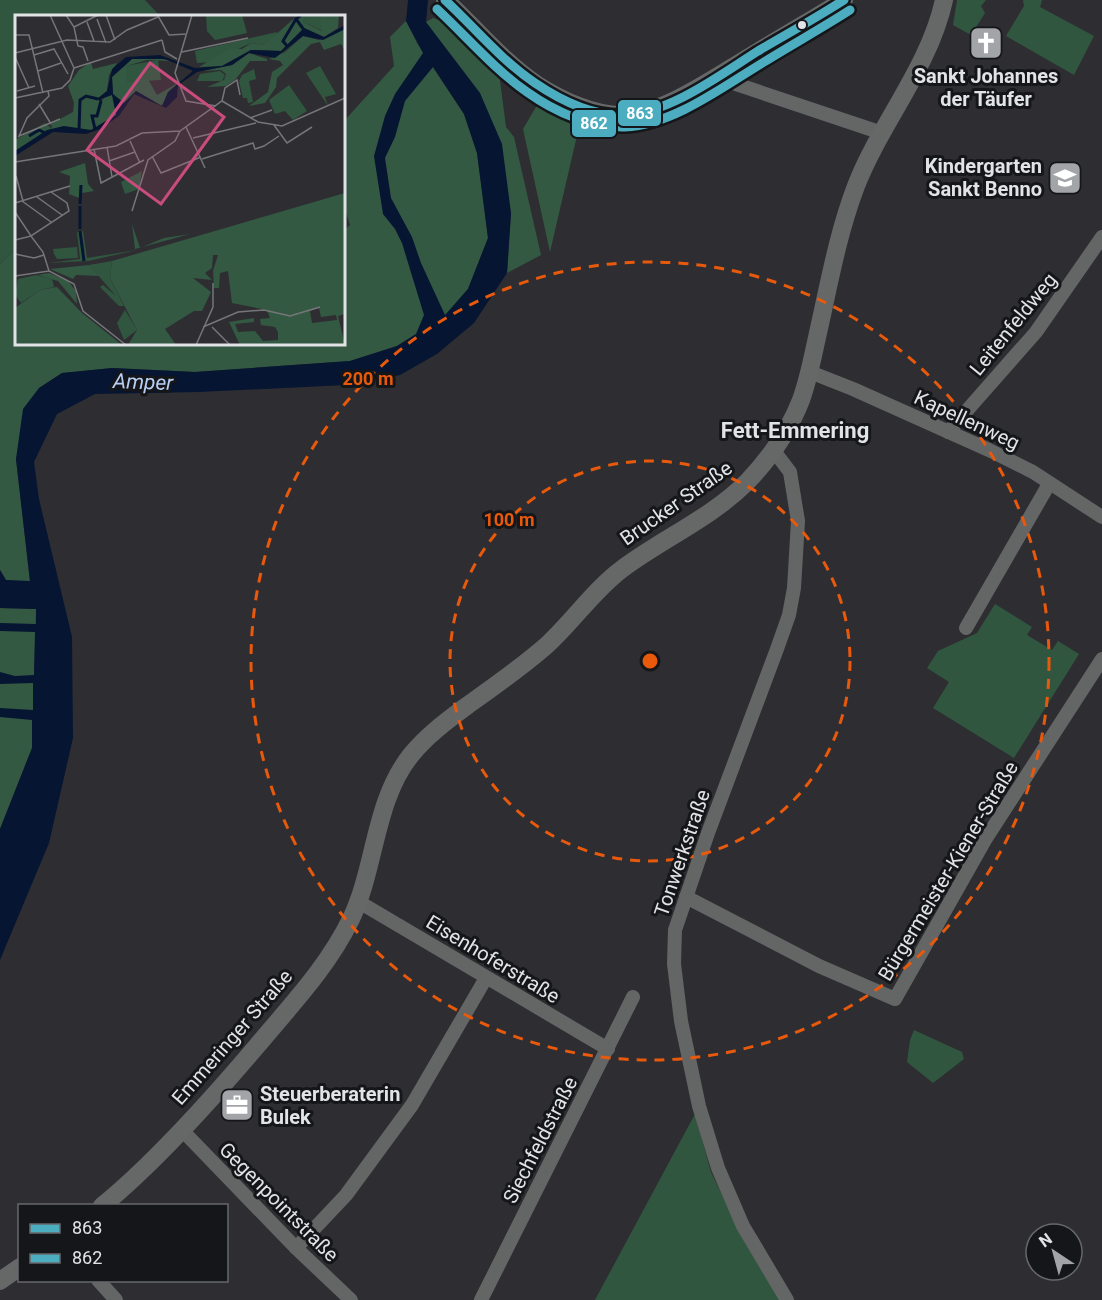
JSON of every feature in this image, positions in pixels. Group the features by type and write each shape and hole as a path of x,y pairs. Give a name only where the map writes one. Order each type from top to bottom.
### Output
{"street":[{"path":"446,0 515,67 537,84 570,102 597,112 626,115 654,108 715,77 844,0"},
{"name":"Brucker Straße","path":"366,878 394,784 410,755 424,740 548,644 618,571 726,500 774,451 801,399 810,372 846,216 863,169 922,59 936,27 944,0"},
{"path":"715,77 882,133"},
{"name":"Leitenfeldweg","path":"948,432 1036,332 1102,237"},
{"name":"Kapellenweg","path":"810,372 1033,472 1102,517"},
{"name":"Tonwerkstraße","path":"774,451 790,471 798,521 794,588 789,615 708,833 675,930 674,964 681,1021 699,1106 718,1168 743,1226 787,1300"},
{"path":"966,628 1049,484"},
{"name":"Bürgermeister-Kiener-Straße","path":"686,897 819,966 895,999 985,840 1102,659"},
{"name":"Emmeringer Straße","path":"104,1204 149,1163 181,1129 251,1053 322,969 340,941 359,902 366,878"},
{"name":"Eisenhoferstraße","path":"359,902 608,1049"},
{"path":"296,1248 346,1195 412,1104 486,978"},
{"name":"Siechfeldstraße","path":"481,1300 633,997"},
{"name":"Gegenpointstraße","path":"181,1129 296,1248 351,1300"},
{"path":"0,1281 18,1268"},
{"path":"99,1282 116,1300"}],"green space":[{"path":"0,0 145,0 159,15 15,15 15,250 0,264"},
{"path":"957,0 986,0 981,6 985,13 971,35 953,25"},
{"path":"1023,0 1042,0 1040,7 1094,36 1074,75 1006,36 1024,6"},
{"path":"433,18 469,31 497,58 506,127 514,137 541,255 507,273 511,213 426,22"},
{"path":"406,21 417,43 464,114 477,153 488,238 468,289 445,316 397,346 350,361 195,372 112,368 62,373 39,388 16,459 30,582 6,580 0,570 0,264 15,250 15,345 345,345 345,229 350,225 345,209 345,120 394,66 390,37"},
{"path":"543,95 582,114 550,252 523,129"},
{"path":"995,604 1032,627 1027,635 1052,650 1058,641 1079,654 1014,758 933,708 949,682 927,668 938,651 977,633"},
{"path":"0,608 36,609 32,748 0,829"},
{"path":"914,1030 962,1052 964,1059 933,1083 907,1062"},
{"path":"695,1114 711,1172 738,1228 780,1300 595,1300"}],"water":[{"name":"Amper","path":"408,0 428,0 426,22 480,93 502,144 511,213 507,273 474,323 437,354 400,375 346,385 95,394 57,414 34,462 39,499 72,637 73,738 49,843 0,960 0,829 32,748 32,720 0,717 0,708 33,710 33,683 0,684 0,672 15,676 34,675 35,632 0,631 0,623 36,624 36,609 0,608 0,570 6,580 30,581 16,459 23,409 39,388 62,373 112,368 195,372 350,361 397,346 416,334 424,315 402,243 395,229 383,214 374,156 385,116 395,94 423,53 406,21","holes":["433,67 464,114 477,153 488,238 468,289 445,315 421,263 412,237 391,198 385,158 395,137 405,101"]}],"transit line":[{"name":"863","path":"445,0 523,74 566,101 589,110 612,115 641,113 677,100 844,0"},
{"name":"862","path":"437,9 503,73 538,99 586,122 612,127 643,125 680,112 850,10"}],"place":[{"name":"Sankt Johannes der Täufer","path":"986,43"},
{"name":"Kindergarten Sankt Benno","path":"1065,178"},
{"name":"Steuerberaterin Bulek","path":"237,1105"}],"district":[{"name":"Fett-Emmering","path":"795,430"}]}
